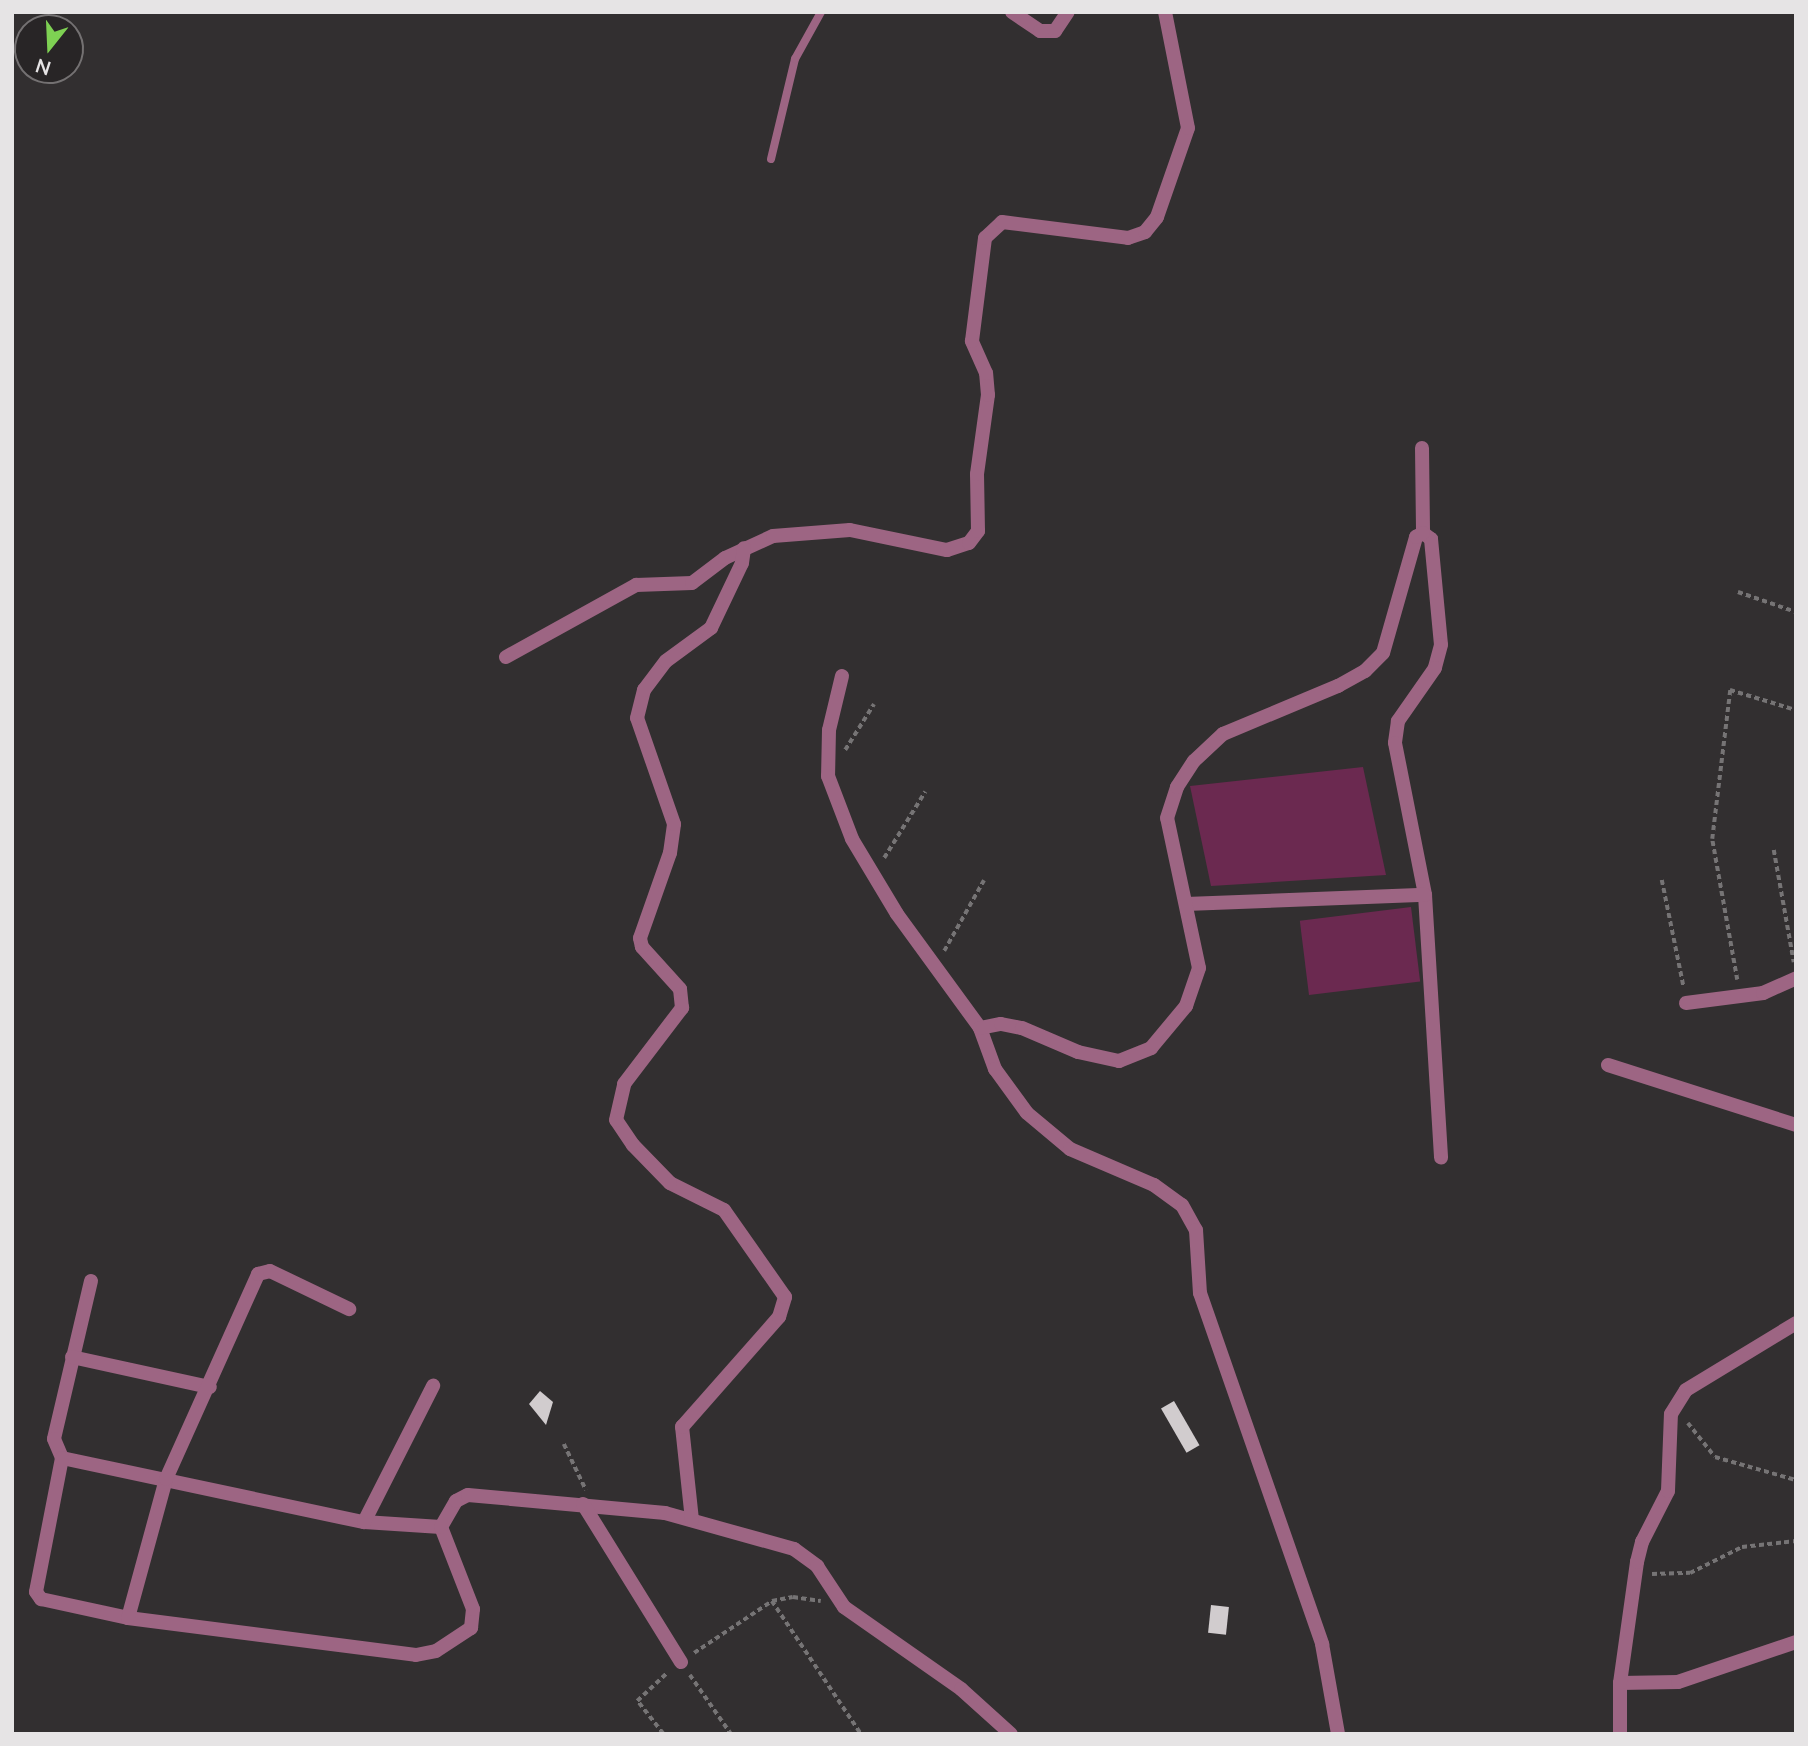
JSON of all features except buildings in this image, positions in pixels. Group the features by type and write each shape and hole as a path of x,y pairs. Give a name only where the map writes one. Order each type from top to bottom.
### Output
{"street":[{"path":"1012,12 1040,31 1055,31 1068,12"},
{"path":"506,657 636,585 692,583 744,548 798,531 877,533 947,550 963,546 975,537 988,395 972,336 985,238 1002,222 1128,238 1145,232 1157,218 1188,128 1164,12"},
{"path":"1422,448 1423,533"},
{"path":"1423,533 1431,539 1441,645 1435,668 1398,721 1395,743 1425,895 1441,1158"},
{"path":"980,1028 1001,1024 1021,1028 1078,1052 1119,1061 1151,1048 1186,1006 1199,968 1167,818 1177,787 1194,761 1223,734 1339,686 1365,671 1382,653 1416,537 1423,533"},
{"path":"692,1520 682,1427 779,1317 785,1297 724,1210 670,1183 633,1145 616,1120 624,1084 682,1008 680,989 642,947 640,938 674,831 637,718 644,690 666,661 711,628 743,563 744,548"},
{"path":"842,676 829,730 828,776 852,839 873,875 980,1028 995,1069 1027,1113 1070,1149 1154,1185 1182,1205 1196,1230 1199,1293 1322,1644 1338,1734"},
{"path":"1186,904 1425,895"},
{"path":"1686,1003 1763,993 1796,978"},
{"path":"1608,1065 1796,1125"},
{"path":"128,1618 166,1479 263,1270 349,1309"},
{"path":"90,1281 54,1440 62,1458 38,1596 128,1618 416,1655 436,1651 471,1628 473,1609 441,1527 445,1512 468,1495 588,1504 692,1520 794,1549 817,1566 844,1607 961,1689 1011,1734"},
{"path":"1620,1734 1620,1683 1636,1574 1642,1542 1668,1491 1671,1414 1686,1390 1796,1323"},
{"path":"72,1357 210,1387"},
{"path":"364,1522 433,1386"},
{"path":"62,1458 364,1522 441,1527"},
{"path":"588,1504 681,1662"},
{"path":"1620,1683 1678,1682 1796,1642"}],"lane":[{"path":"771,159 795,59 821,12"}],"path":[{"path":"1738,592 1796,612"},
{"path":"1740,997 1713,839 1730,690 1796,710"},
{"path":"828,776 874,704"},
{"path":"873,875 925,792"},
{"path":"1774,850 1796,968"},
{"path":"936,965 984,880"},
{"path":"1662,880 1686,1003"},
{"path":"1671,1414 1686,1420 1715,1457 1796,1480"},
{"path":"564,1444 588,1504"},
{"path":"1636,1574 1690,1573 1742,1547 1796,1541"},
{"path":"663,1734 636,1701 681,1662 772,1601 815,1599 844,1607"},
{"path":"772,1601 861,1734"},
{"path":"681,1662 731,1734"}],"shaded area":[{"path":"1363,767 1386,875 1211,886 1190,786"},
{"path":"1411,907 1420,981 1309,995 1300,921"}]}
